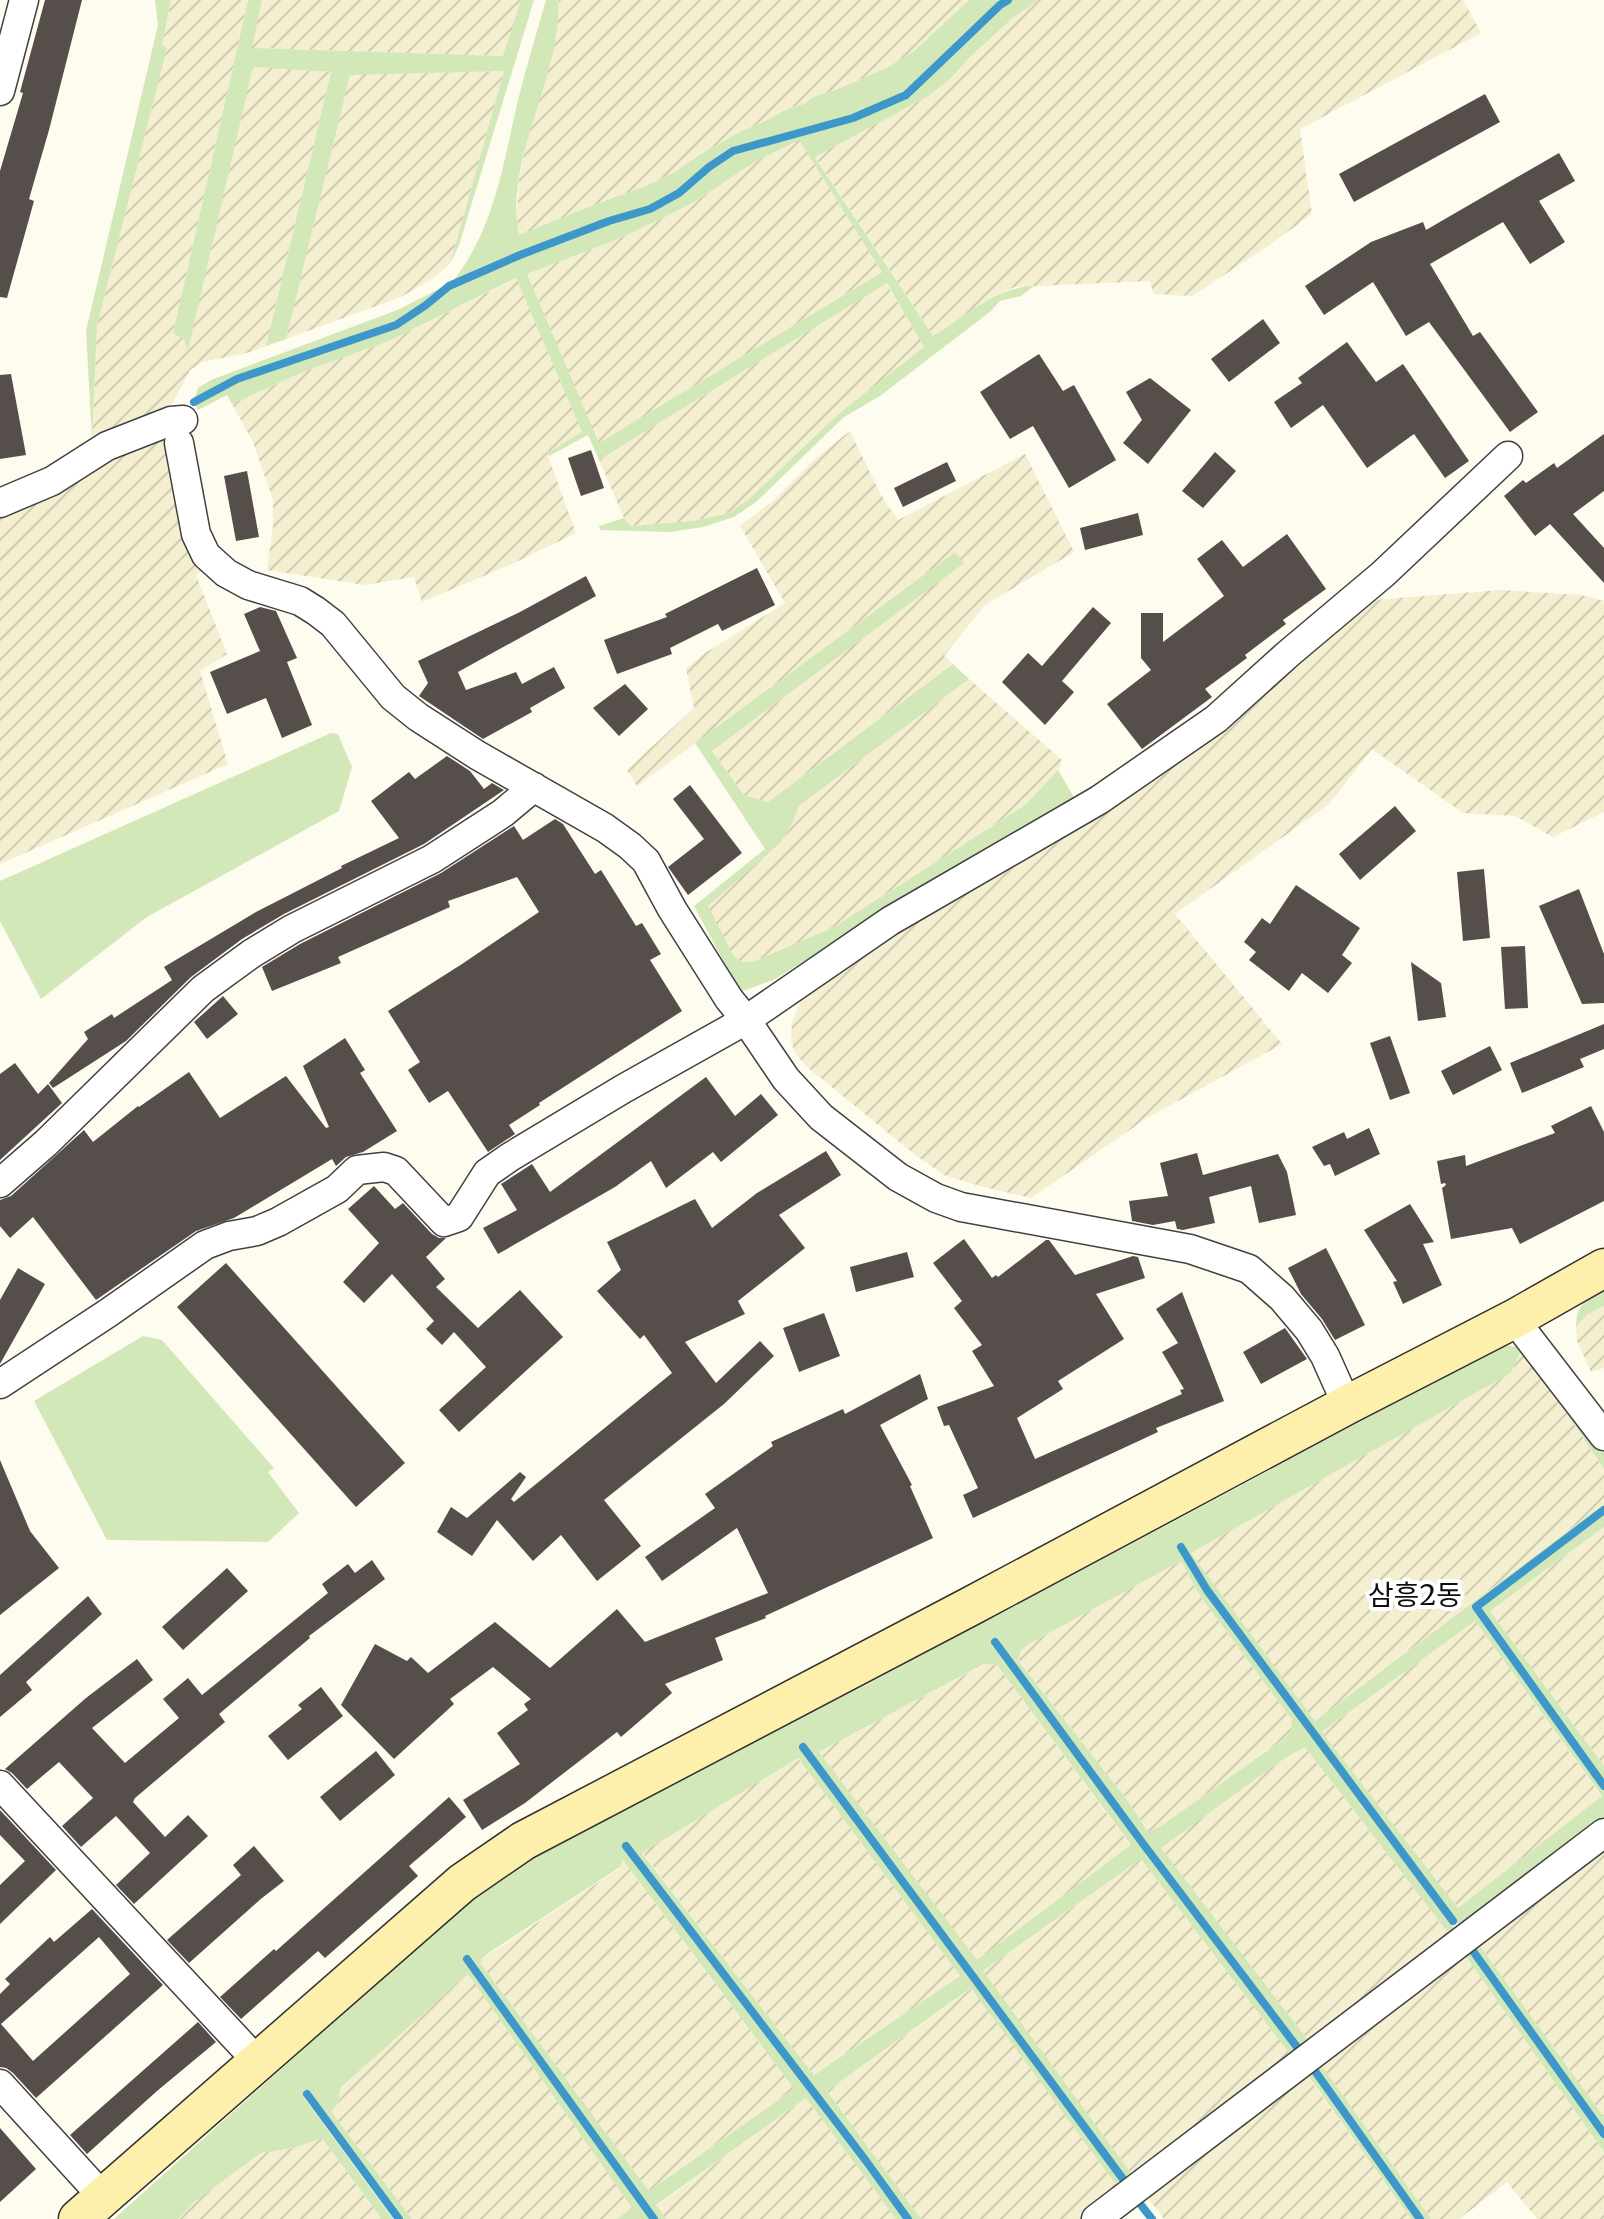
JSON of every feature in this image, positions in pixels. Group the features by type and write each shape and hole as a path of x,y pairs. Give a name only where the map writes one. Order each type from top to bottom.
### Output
{"street":[{"path":"0,91 24,0"},
{"path":"0,503 52,481 107,446 171,421 181,432 196,534 206,555 226,573 248,585 300,601 316,611 333,624 393,697 418,717 630,846 646,861 672,909 729,999 786,1079 821,1117 898,1177 961,1207 1190,1249 1249,1269 1282,1298 1309,1330 1325,1356 1347,1405"},
{"path":"0,1384 205,1245 278,1222 337,1189 357,1170 384,1167 396,1171 444,1222 459,1217 487,1173 510,1157 746,1020 890,921 1099,800 1216,719 1383,574 1508,456"},
{"path":"0,1183 46,1143 222,973 292,929 432,859 503,813 534,787"},
{"path":"0,2084 90,2208 462,1883 523,1841 1514,1319 1604,1268"},
{"path":"1514,1319 1604,1436"},
{"path":"0,1785 257,2061"},
{"path":"1096,2219 1604,1833"}],"shaded area":[{"path":"171,0 248,0 173,333 184,340 188,348 253,66 331,72 266,346 202,362 190,370 172,404 92,439 97,326 167,48 162,46"},
{"path":"262,0 521,0 504,56 251,48"},
{"path":"559,0 969,0 913,52 888,67 813,97 804,104 790,107 741,131 646,186 519,236 519,179 556,38"},
{"path":"1039,0 1463,0 1481,33 1300,129 1312,214 1192,296 1154,294 1149,281 1014,287 981,304 933,336 815,156 930,95 1014,17"},
{"path":"504,71 450,264 401,297 286,339 350,74"},
{"path":"799,139 883,271 599,444 527,274 616,240 667,216 696,201 753,163"},
{"path":"517,278 583,433 547,453 576,533 422,602 414,577 365,585 267,570 273,500 253,442 232,404 303,372 389,341"},
{"path":"886,283 925,347 837,415 748,501 725,514 693,521 630,526 599,460"},
{"path":"164,429 200,559 201,572 196,575 227,654 200,671 228,764 0,864 0,508"},
{"path":"850,431 881,495 898,520 1025,454 1074,552 985,605 944,656 953,664 768,802 744,795 712,751 963,563 955,552 637,786 627,770 694,708 686,668 785,603 740,526 774,500 816,458"},
{"path":"1501,590 1581,595 1604,601 1604,812 1553,837 1515,816 1463,813 1372,749 1329,804 1175,914 1282,1044 1147,1118 1031,1198 944,1175 806,1066 795,1053 791,1041 792,1023 804,991 1227,727 1373,600"},
{"path":"969,679 1062,760 1058,770 1025,805 834,927 771,955 741,962 733,955 707,906 779,844 790,829 799,806"},
{"path":"1604,1306 1604,1368 1591,1372 1577,1341 1576,1327 1584,1316"},
{"path":"1522,1348 1604,1469 1604,1504 1315,1721 1190,1553 1511,1373"},
{"path":"1604,1527 1604,1766 1490,1611"},
{"path":"1181,1561 1200,1596 1292,1720 1291,1731 1161,1826 1148,1832 1128,1801 1018,1659 1029,1644"},
{"path":"1475,1621 1602,1797 1458,1908 1322,1732"},
{"path":"985,1664 997,1665 1131,1846 977,1961 819,1752"},
{"path":"1305,1747 1449,1934 1310,2043 1160,1848 1285,1758"},
{"path":"798,1758 960,1976 814,2075 642,1852"},
{"path":"1604,1850 1604,2117 1479,1945"},
{"path":"622,1859 794,2089 649,2191 479,1961 620,1868"},
{"path":"1141,1859 1292,2057 1134,2177 982,1972"},
{"path":"1460,1948 1604,2152 1604,2219 1537,2219 1507,2182 1459,2219 1431,2219 1315,2056"},
{"path":"468,1973 632,2208 617,2219 412,2219 330,2110 339,2103 340,2088"},
{"path":"972,1988 1119,2189 1081,2219 921,2219 827,2091"},
{"path":"1301,2067 1411,2219 1164,2219 1141,2189"},
{"path":"806,2098 896,2219 666,2219 656,2206"},
{"path":"322,2138 382,2219 178,2219 194,2202 261,2153 294,2148"}],"green space":[{"path":"155,0 171,0 162,45 167,48 97,326 92,439 86,331 158,25"},
{"path":"248,0 262,0 252,48 503,56 521,0 534,0 459,245 450,264 504,71 350,75 286,339 266,346 331,72 253,67 188,350 184,340 173,333"},
{"path":"546,0 559,0 557,32 522,160 516,210 519,235 646,186 741,131 804,104 813,97 888,67 913,52 969,0 1002,0 903,95 851,116 733,148 706,165 676,192 647,209 609,218 512,254 453,281 479,239 496,193"},
{"path":"1012,0 1039,0 1014,17 930,95 815,157 933,336 993,298 1035,285 1021,296 1000,301 880,396 844,417 756,502 734,517 703,527 670,532 600,530 599,526 624,518 631,526 693,521 725,514 747,501 837,415 924,347 887,283 599,460 588,435 549,456 547,453 582,432 516,278 389,341 303,372 232,404 227,395 198,410 195,404 238,381 396,327 451,288 521,256 651,211 680,195 710,168 734,153 853,120 907,97 1000,7","holes":["799,140 882,272 599,443 527,274 616,240 667,216 696,201 753,163"]},
{"path":"448,284 394,323 234,378 194,400 198,388 211,380 400,309"},
{"path":"955,552 964,563 712,751 744,795 768,802 953,664 969,679 799,806 790,829 779,844 708,906 733,955 741,962 755,961 834,927 1025,805 1058,770 1075,799 773,980 740,992 694,906 765,849 695,743"},
{"path":"331,733 338,734 352,767 339,811 147,917 41,999 0,921 0,881"},
{"path":"1604,1291 1604,1306 1584,1316 1576,1327 1583,1304"},
{"path":"143,1336 162,1340 274,1468 268,1472 299,1513 268,1542 107,1540 34,1401"},
{"path":"1500,1344 1522,1348 1511,1373 1191,1553 1315,1721 1604,1504 1604,1509 1471,1607 1604,1791 1604,1817 1460,1926 1312,1732 1208,1589 1181,1544 1177,1545 1204,1592 1455,1930 1449,1934 1305,1747 1285,1758 1161,1848 1310,2043 1302,2050 1144,1843 995,1640 991,1642 1298,2052 1292,2057 1141,1859 983,1971 1134,2177 1127,2183 974,1972 804,1746 800,1747 1124,2185 1119,2189 971,1988 827,2091 921,2219 912,2219 626,1843 622,1845 904,2219 896,2219 806,2098 656,2205 666,2219 657,2219 468,1955 463,1959 650,2219 617,2219 632,2208 468,1974 340,2088 339,2103 330,2110 412,2219 402,2219 308,2092 303,2096 393,2219 382,2219 322,2138 294,2148 261,2153 194,2202 178,2219 114,2219 464,1905 523,1863 1250,1481","holes":["1181,1561 1200,1596 1292,1720 1291,1731 1161,1826 1148,1832 1128,1801 1018,1660 1021,1651","1475,1621 1602,1796 1458,1908 1322,1732","984,1664 997,1665 1131,1845 977,1960 819,1752","798,1758 960,1976 814,2075 642,1853","623,1860 794,2089 649,2191 479,1961 620,1867"]},
{"path":"1544,1380 1604,1444 1604,1469"},
{"path":"1604,1513 1604,1527 1490,1611 1604,1766 1604,1782 1479,1608"},
{"path":"1604,1850 1480,1946 1604,2117 1604,2132 1468,1939"},
{"path":"1465,1943 1604,2137 1604,2152 1460,1948"},
{"path":"1315,2056 1431,2219 1423,2219 1311,2060"},
{"path":"1307,2063 1418,2219 1411,2219 1302,2067"}],"building":[{"path":"45,0 82,0 29,199 34,201 7,298 0,297 0,171"},
{"path":"1485,94 1500,122 1354,202 1339,174"},
{"path":"1559,153 1575,181 1539,201 1565,242 1530,264 1503,222 1430,264 1473,336 1480,332 1538,412 1510,432 1429,322 1406,336 1373,282 1324,315 1305,286 1371,242 1423,222 1426,230"},
{"path":"1263,319 1280,343 1229,382 1211,359"},
{"path":"1347,342 1376,382 1403,364 1469,461 1445,478 1414,434 1367,468 1323,405 1291,428 1274,402 1302,383 1298,378"},
{"path":"1039,354 1063,391 1074,385 1116,460 1069,488 1033,426 1010,439 980,392"},
{"path":"11,374 26,455 0,459 0,375"},
{"path":"1150,378 1191,410 1148,464 1123,443 1142,420 1126,392"},
{"path":"1604,434 1604,491 1573,514 1604,548 1604,583 1550,524 1535,536 1504,496 1523,480 1526,483 1554,463 1557,468"},
{"path":"591,450 604,488 581,496 568,458"},
{"path":"1215,452 1236,471 1203,508 1182,491"},
{"path":"947,462 956,481 903,507 894,488"},
{"path":"247,471 259,537 236,541 224,476"},
{"path":"1138,513 1143,535 1085,550 1080,528"},
{"path":"1287,534 1326,589 1283,620 1286,624 1205,689 1212,697 1142,749 1107,704 1151,670 1141,658 1141,613 1163,613 1163,642 1224,596 1197,559 1222,540 1243,567"},
{"path":"757,568 775,605 722,631 718,624 670,648 672,654 617,674 604,640 667,617 665,614"},
{"path":"586,576 596,596 458,672 466,690 516,672 522,684 554,667 565,688 530,708 532,712 483,739 419,696 428,683 418,661"},
{"path":"260,607 276,611 297,658 287,662 312,725 282,738 266,698 227,714 210,672 260,651 244,614"},
{"path":"1093,607 1111,623 1062,681 1074,692 1045,725 1002,682 1028,653 1042,666"},
{"path":"625,684 648,709 619,736 593,708"},
{"path":"447,756 470,771 484,789 492,783 504,790 424,844 284,914 242,939 191,977 126,1041 53,1088 49,1083 88,1039 84,1032 112,1014 114,1018 172,980 164,967 256,912 399,838 371,801 409,772 415,779"},
{"path":"690,785 742,853 688,895 668,867 704,839 673,799"},
{"path":"1395,806 1416,831 1360,880 1339,854"},
{"path":"555,819 563,824 595,874 601,870 636,926 642,923 661,954 650,960 682,1011 539,1103 509,1125 515,1134 488,1152 448,1091 429,1103 408,1070 420,1062 388,1011 539,912 517,877 448,901 450,907 338,957 341,963 272,991 262,967 300,944 441,873 514,826 523,840"},
{"path":"1484,869 1490,938 1463,941 1457,872"},
{"path":"1296,885 1360,928 1342,955 1352,963 1328,993 1302,973 1289,991 1249,960 1256,952 1244,942 1262,918 1270,924"},
{"path":"1579,889 1604,954 1604,1003 1582,1004 1539,906"},
{"path":"1525,946 1528,1008 1505,1009 1501,947"},
{"path":"1411,962 1441,983 1446,1017 1418,1021"},
{"path":"223,996 238,1014 207,1039 194,1022"},
{"path":"1604,1024 1604,1049 1580,1059 1584,1067 1522,1093 1510,1063"},
{"path":"1390,1036 1410,1093 1390,1100 1370,1043"},
{"path":"345,1038 365,1070 360,1073 397,1131 363,1152 346,1157 336,1166 332,1159 234,1218 196,1231 96,1300 33,1217 10,1238 0,1226 0,1200 11,1196 84,1130 93,1142 138,1106 189,1072 220,1118 286,1076 326,1128 329,1127 303,1066"},
{"path":"1490,1046 1502,1070 1453,1095 1441,1071"},
{"path":"15,1063 38,1094 48,1084 62,1103 0,1160 0,1074"},
{"path":"706,1077 735,1116 761,1094 778,1115 721,1162 713,1152 666,1188 651,1161 615,1187 498,1254 483,1228 517,1210 501,1184 532,1164 550,1192"},
{"path":"1591,1106 1604,1132 1604,1201 1520,1244 1512,1228 1451,1239 1442,1188 1446,1185 1441,1184 1437,1161 1465,1155 1466,1166 1555,1133 1551,1126"},
{"path":"1369,1128 1380,1154 1335,1176 1330,1164 1324,1166 1312,1147 1344,1132 1347,1139"},
{"path":"826,1151 841,1175 779,1215 805,1248 738,1301 745,1314 685,1342 716,1383 760,1341 774,1356 724,1404 604,1500 641,1546 597,1581 561,1535 533,1561 497,1520 472,1556 437,1532 451,1507 467,1518 520,1472 526,1477 511,1499 514,1502 672,1373 644,1335 640,1339 597,1291 621,1270 607,1242 695,1199 712,1228 757,1193"},
{"path":"1197,1153 1203,1175 1278,1154 1287,1172 1296,1215 1259,1223 1251,1186 1209,1197 1215,1223 1183,1230 1177,1229 1175,1221 1153,1225 1132,1221 1129,1201 1168,1196 1160,1163"},
{"path":"374,1186 395,1209 403,1203 432,1234 446,1238 426,1257 445,1279 436,1287 478,1328 520,1290 563,1337 459,1432 439,1410 486,1367 454,1332 442,1345 426,1329 434,1321 392,1274 364,1303 343,1282 379,1243 348,1209"},
{"path":"1410,1204 1434,1242 1423,1244 1442,1285 1403,1304 1393,1282 1397,1281 1364,1230"},
{"path":"964,1239 992,1278 998,1277 1049,1240 1075,1275 1133,1256 1138,1257 1145,1278 1096,1294 1124,1339 1058,1381 1063,1389 1017,1418 1035,1459 1182,1394 1180,1390 1184,1389 1162,1352 1178,1343 1156,1309 1182,1292 1224,1401 1156,1428 1158,1432 973,1518 963,1495 978,1488 949,1425 944,1426 937,1407 994,1386 972,1351 982,1345 954,1308 962,1301 933,1263"},
{"path":"1326,1248 1365,1325 1335,1340 1301,1294 1288,1268"},
{"path":"907,1252 914,1277 856,1292 850,1267"},
{"path":"226,1263 405,1463 356,1507 177,1307"},
{"path":"18,1268 45,1284 0,1364 0,1300"},
{"path":"824,1313 840,1356 799,1372 783,1328"},
{"path":"1285,1328 1307,1359 1261,1384 1243,1352"},
{"path":"920,1374 928,1399 880,1425 912,1485 933,1538 766,1618 715,1638 723,1660 665,1684 672,1693 621,1737 617,1732 525,1803 482,1830 463,1800 520,1764 497,1733 528,1710 524,1704 531,1699 493,1667 450,1699 454,1704 394,1759 341,1705 375,1644 407,1661 411,1657 428,1673 495,1622 550,1668 617,1609 645,1642 768,1593 737,1528 662,1581 645,1557 715,1508 705,1494 773,1446 771,1442 843,1409 845,1414"},
{"path":"0,1460 30,1531 59,1568 0,1615"},
{"path":"372,1560 385,1579 309,1636 219,1714 225,1722 135,1798 133,1802 165,1837 188,1815 208,1836 134,1904 116,1885 150,1853 116,1816 81,1847 62,1826 93,1798 59,1762 27,1789 5,1769 86,1698 137,1659 153,1680 92,1728 125,1763 179,1718 163,1699 188,1678 202,1695 328,1593 322,1584 348,1564 355,1573"},
{"path":"227,1568 248,1591 183,1650 162,1627"},
{"path":"88,1596 102,1614 26,1682 32,1690 0,1717 0,1675"},
{"path":"321,1687 343,1716 288,1760 268,1736 302,1709 298,1705"},
{"path":"376,1751 395,1775 340,1821 320,1797"},
{"path":"449,1797 466,1817 409,1866 418,1876 325,1958 318,1951 241,2019 220,1997"},
{"path":"0,1810 56,1870 0,1924 0,1885 25,1861 0,1835"},
{"path":"254,1846 284,1881 189,1963 167,1940 241,1875 233,1865"},
{"path":"92,1909 163,1985 36,2098 13,2073 0,2067 0,1994 10,1984 5,1979 50,1937 54,1942","holes":["99,1937 130,1974 33,2061 1,2024"]},
{"path":"198,2022 216,2042 87,2154 70,2135"},
{"path":"0,2128 36,2169 0,2202"}],"waterway":[{"path":"194,402 237,379 396,325 449,286 520,255 650,209 679,193 733,151 853,118 906,95 1008,0"},
{"path":"1604,1510 1476,1607 1604,1786"},
{"path":"1181,1547 1207,1590 1453,1921"},
{"path":"995,1642 1297,2047"},
{"path":"803,1747 1123,2179"},
{"path":"626,1846 908,2219"},
{"path":"1468,1944 1604,2134"},
{"path":"467,1959 654,2219"},
{"path":"1310,2064 1420,2219"},
{"path":"307,2094 399,2219"},
{"path":"1137,2200 1152,2219"}],"district":[{"name":"삼흥2동","path":"1415,1595"}]}
